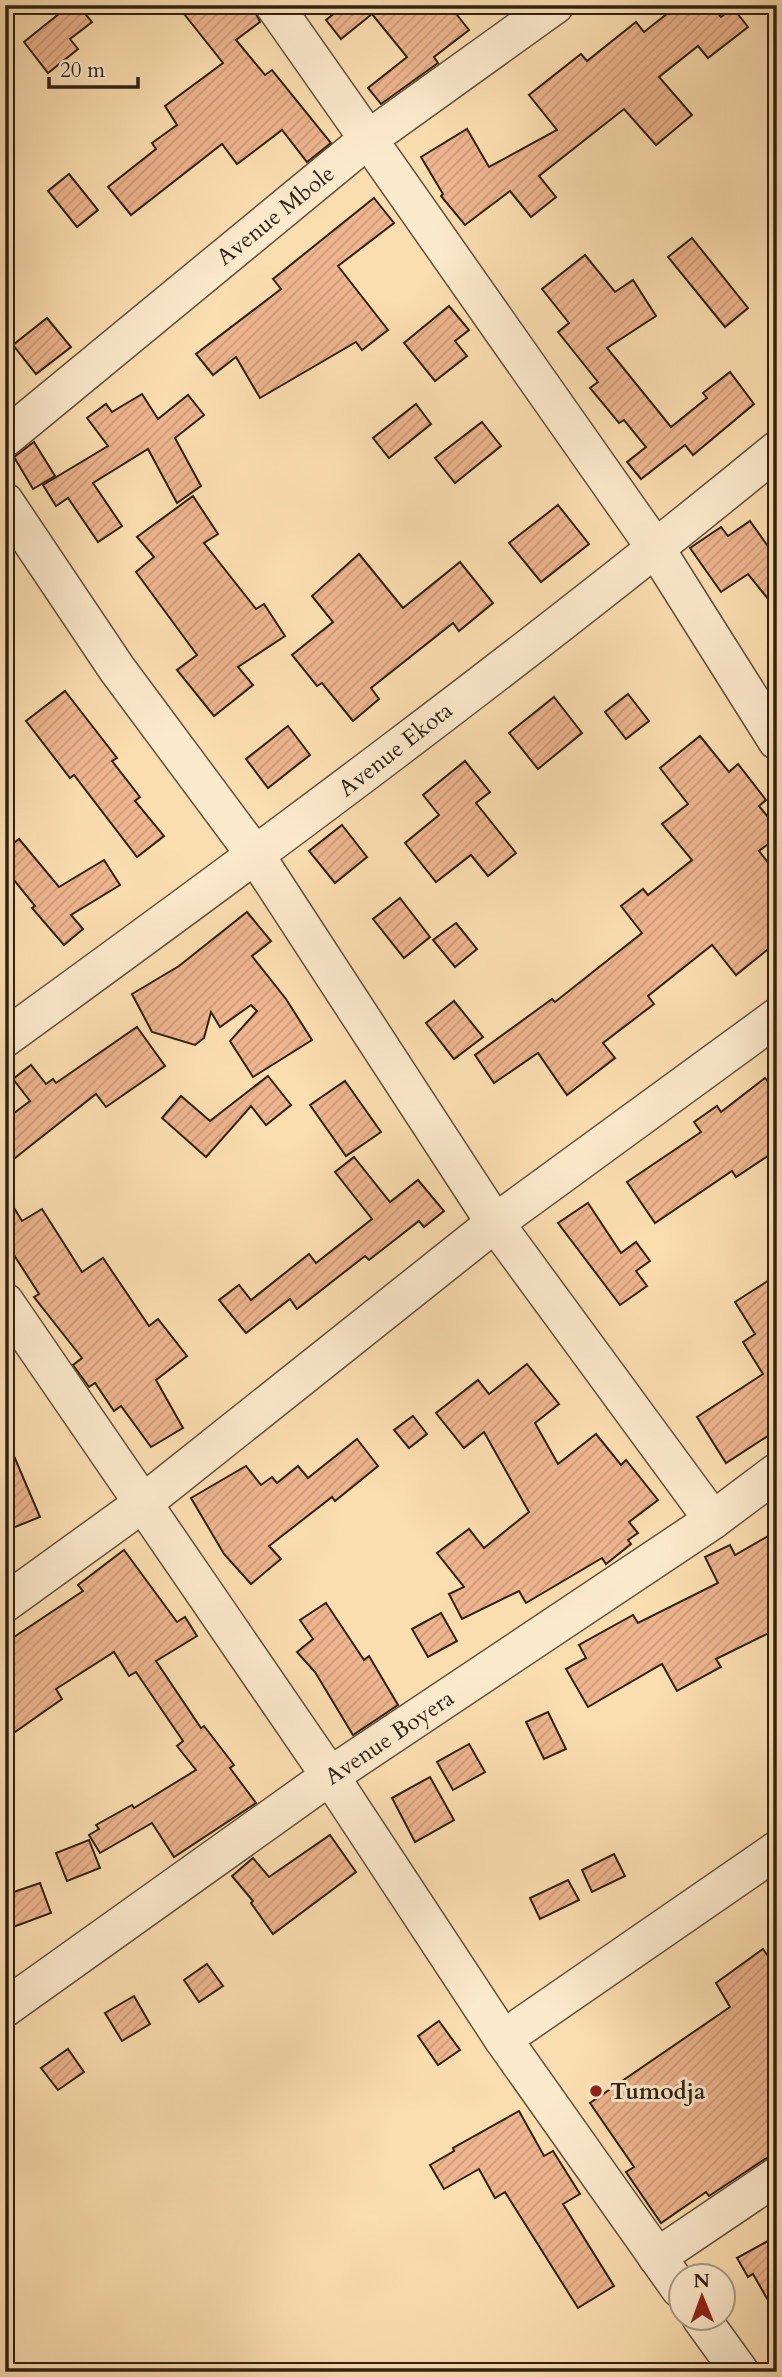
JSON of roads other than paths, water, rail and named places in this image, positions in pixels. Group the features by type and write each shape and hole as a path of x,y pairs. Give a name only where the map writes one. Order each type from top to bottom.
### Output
{"street":[{"path":"274,5 656,549 777,741"},
{"name":"Avenue Mbole","path":"5,438 367,140 555,5"},
{"name":"Avenue Ekota","path":"5,1038 256,856 656,549 777,450"},
{"path":"5,502 117,669 256,856 495,1223 713,1520"},
{"path":"5,1603 142,1504 495,1223 777,1017"},
{"path":"5,1302 330,1776 503,2039 666,2270"},
{"name":"Avenue Boyera","path":"5,2008 330,1776 713,1520 777,1472"},
{"path":"503,2039 777,1850"},
{"path":"657,2258 777,2176"},
{"path":"711,2332 740,2372"}],"place":[{"name":"Tumodja","path":"596,2091"}]}
